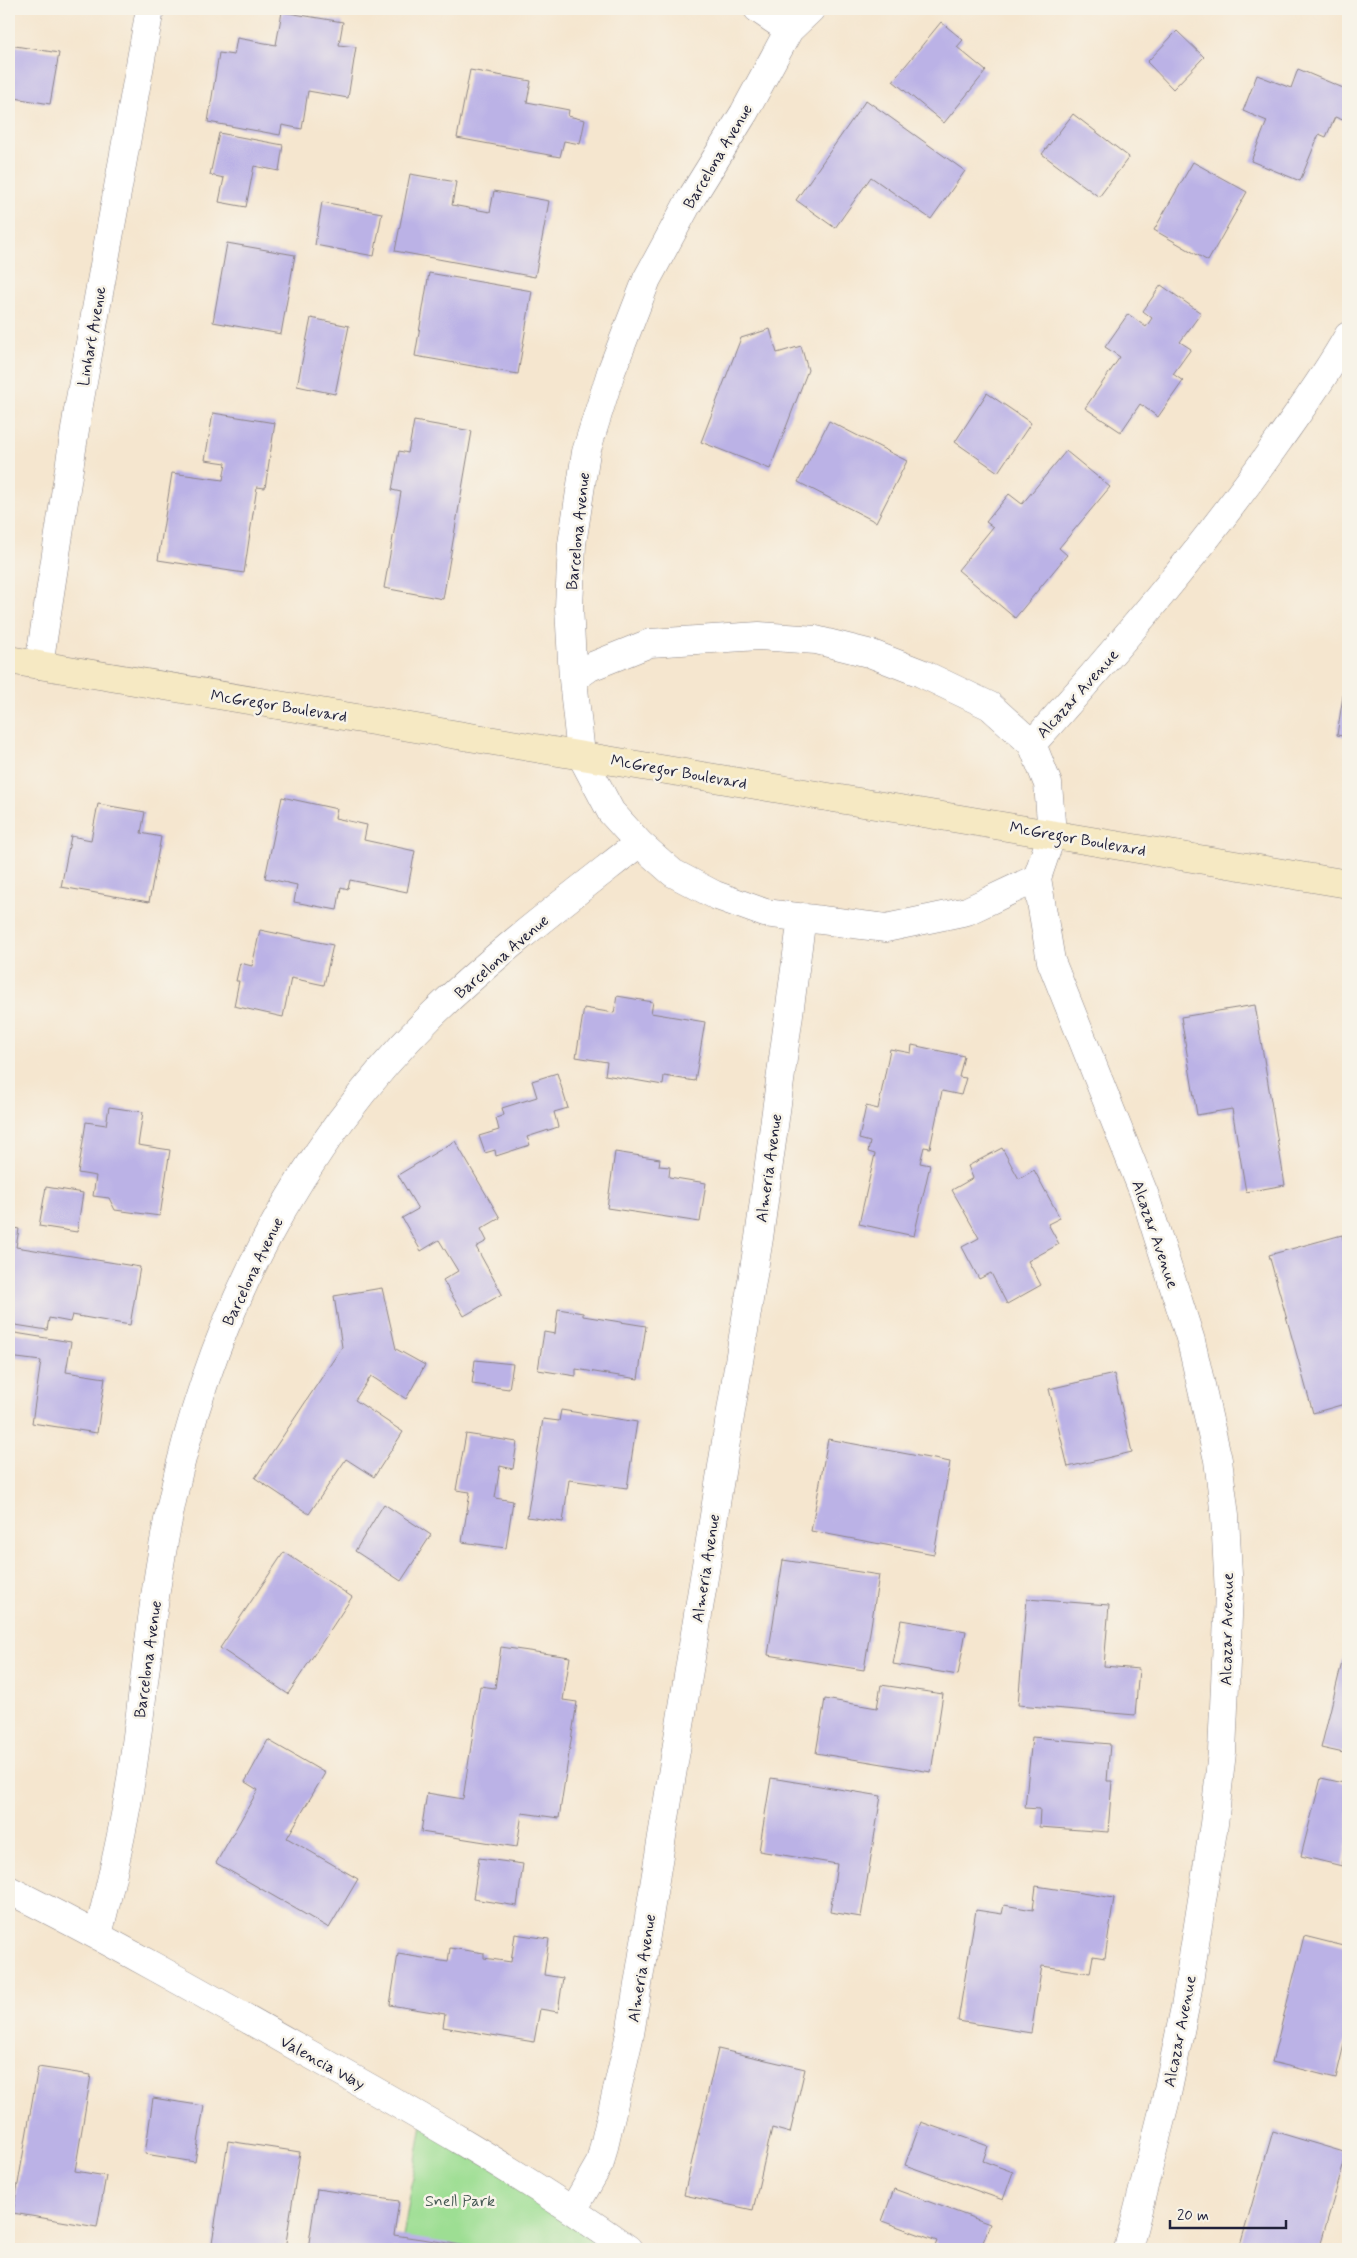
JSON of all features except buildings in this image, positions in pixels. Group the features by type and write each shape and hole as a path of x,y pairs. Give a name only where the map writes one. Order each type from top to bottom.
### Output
{"main road":[{"name":"McGregor Boulevard","path":"9,660 1348,884"}],"street":[{"name":"Linhart Avenue","path":"39,665 78,410 150,9"},
{"path":"758,9 789,30"},
{"name":"Barcelona Avenue","path":"98,1935 114,1870 127,1802 151,1622 176,1485 186,1443 227,1318 268,1236 321,1145 370,1084 433,1015 511,945 639,843 611,812 581,755 573,679 569,607 572,544 586,452 611,372 647,279 687,205 744,113 789,30 811,9"},
{"name":"Alcazar Avenue","path":"1128,2249 1166,2099 1184,2007 1214,1824 1222,1752 1228,1594 1225,1516 1218,1460 1192,1340 1145,1196 1051,960 1038,878 1052,834 1048,784 1032,744 1106,660 1240,496 1333,364 1348,336"},
{"path":"573,679 590,667 650,643 760,636 816,640 872,654 921,673 990,706 1032,744"},
{"path":"639,843 673,873 715,895 765,913 886,928 968,911 1038,878"},
{"name":"Almeria Avenue","path":"573,2210 600,2163 630,2034 757,1248 802,917"},
{"name":"Valencia Way","path":"9,1890 98,1935 424,2118 573,2210 628,2249"}],"green space":[{"name":"Snell Park","path":"423,2118 628,2249 401,2249"}]}
